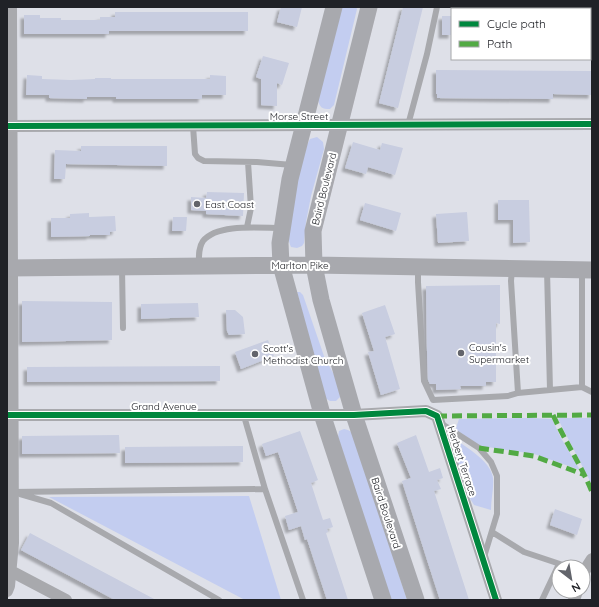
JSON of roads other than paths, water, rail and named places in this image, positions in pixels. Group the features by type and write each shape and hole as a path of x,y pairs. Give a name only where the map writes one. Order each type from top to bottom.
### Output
{"main road":[{"path":"334,7 290,179 280,242 281,265 322,414 383,600"},
{"name":"Baird Boulevard","path":"369,7 313,232 314,265 321,300 354,415 416,600"},
{"name":"Marlton Pike","path":"9,268 314,265 587,270"}],"street":[{"path":"7,591 9,586 10,492 9,126 11,7"},
{"name":"Morse Street","path":"9,126 592,124"},
{"name":"Herbert Terrace","path":"322,414 354,415 426,411 437,416 496,600"},
{"name":"Grand Avenue","path":"10,415 244,416 322,414"},
{"path":"9,570 66,600"}],"lane":[{"path":"408,125 427,54 437,7"},
{"path":"193,126 195,154 198,158 204,161 294,165"},
{"path":"247,227 251,208 248,162"},
{"path":"198,265 199,251 204,241 211,234 230,229 247,227 283,228"},
{"path":"122,266 123,328"},
{"path":"418,267 424,380 433,400 508,396 518,393 582,387 592,392"},
{"path":"512,268 511,281 518,393"},
{"path":"547,269 550,390"},
{"path":"582,387 587,270"},
{"path":"244,416 265,489 303,600"},
{"name":"Herbert Terrace","path":"440,423 479,448 491,462 497,476 497,514 483,558"},
{"path":"10,492 265,489"},
{"path":"10,492 51,503 219,600"},
{"path":"492,532 524,552 551,561"},
{"path":"542,600 551,581"}],"place":[{"name":"East Coast","path":"197,204"},
{"name":"Cousin's Supermarket","path":"461,353"},
{"name":"Scott's Methodist Church","path":"255,354"}]}
